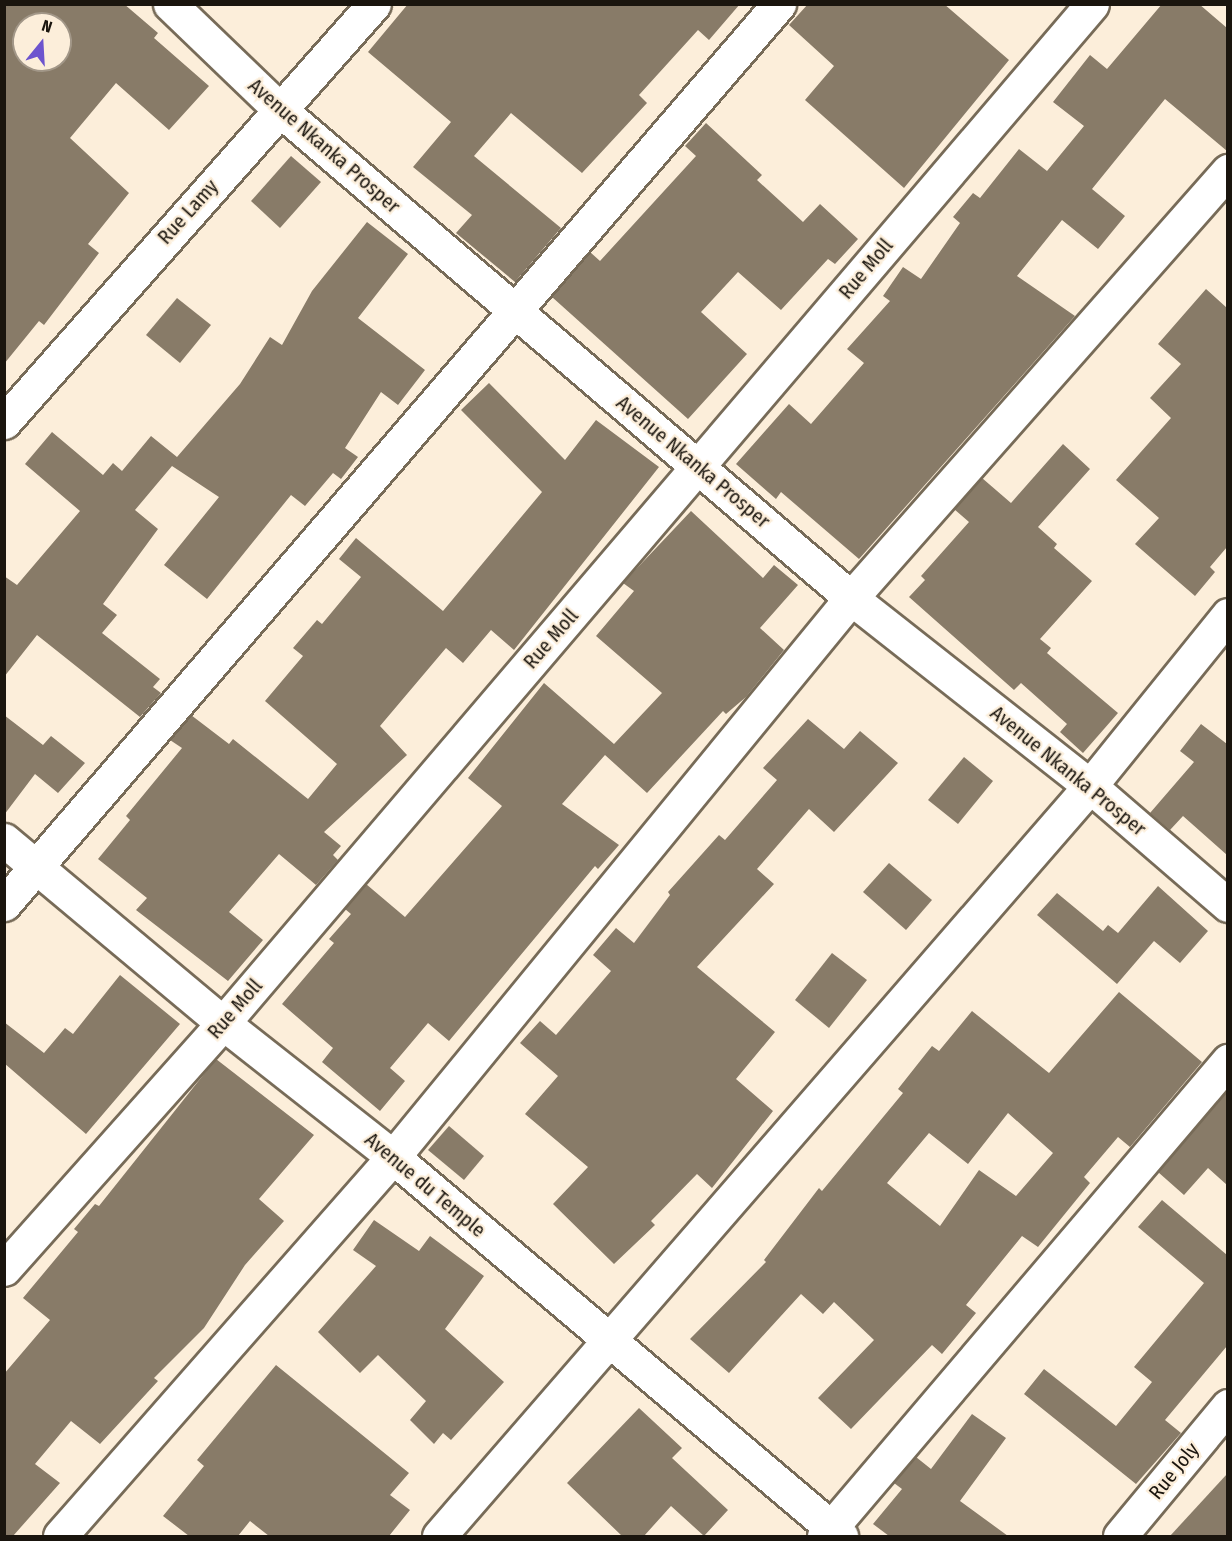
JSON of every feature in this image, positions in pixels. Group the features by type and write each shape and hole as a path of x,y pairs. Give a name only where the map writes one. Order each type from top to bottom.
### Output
{"street":[{"name":"Avenue Nkanka Prosper","path":"171,4 279,109 515,312 699,465 851,598 1090,786 1227,905"},
{"name":"Rue Lamy","path":"4,422 374,4"},
{"path":"4,904 779,4"},
{"name":"Rue Moll","path":"4,1269 223,1023 1092,4"},
{"path":"60,1536 393,1157 851,598 1227,171"},
{"path":"439,1536 609,1344 1090,786 1227,615"},
{"name":"Avenue du Temple","path":"4,840 223,1023 393,1157 832,1534"},
{"path":"832,1534 1227,1061"},
{"name":"Rue Joly","path":"1120,1536 1227,1406"}],"building":[{"path":"4,4 124,4 158,33 154,38 209,86 169,130 116,83 70,138 129,193 88,244 99,253 44,325 39,321 4,364"},
{"path":"408,4 740,4 709,40 698,30 639,95 647,103 582,173 511,113 474,156 561,228 515,282 456,233 472,215 413,167 451,122 368,52"},
{"path":"808,4 944,4 1009,60 904,188 805,100 834,66 789,25"},
{"path":"1162,4 1199,4 1227,28 1227,151 1165,99 1092,189 1125,216 1098,249 1062,220 1017,276 1075,316 859,559 781,492 776,499 736,464 789,404 811,424 864,363 847,349 890,301 883,296 903,267 921,279 960,223 953,217 973,193 980,198 1019,149 1047,171 1084,126 1053,102 1090,55 1107,69"},
{"path":"706,123 762,175 757,180 803,222 820,204 858,239 835,264 828,259 781,310 738,272 701,312 747,354 688,419 552,297 590,252 600,261 696,156 685,146"},
{"path":"291,156 321,182 280,228 251,201"},
{"path":"367,222 408,254 358,318 425,370 398,405 381,392 345,448 358,457 341,479 333,473 305,506 291,495 207,599 164,565 219,497 172,466 135,510 158,529 103,604 117,615 102,633 160,679 153,687 161,693 140,717 37,635 4,677 4,576 17,585 80,511 25,464 52,432 103,475 113,463 122,471 151,436 177,457 240,384 270,337 282,345 312,291"},
{"path":"1206,289 1227,308 1227,547 1210,567 1215,572 1195,596 1135,544 1159,518 1116,480 1171,418 1150,398 1181,364 1158,344"},
{"path":"177,298 211,325 180,363 146,335"},
{"path":"489,383 565,460 596,420 659,467 514,650 491,630 463,663 446,648 380,726 407,755 324,832 341,846 333,855 338,860 316,885 279,854 229,912 263,940 228,981 136,910 147,898 98,859 130,820 126,816 182,748 170,740 191,715 229,744 233,739 308,799 337,764 265,701 303,656 293,648 317,620 322,624 361,577 339,559 356,538 443,611 542,492 461,410"},
{"path":"1063,444 1090,469 1038,527 1057,544 1054,548 1092,581 1040,639 1051,648 1047,653 1118,713 1083,753 1060,732 1067,724 1021,683 1014,690 909,597 925,580 921,576 969,522 954,509 982,478 1011,503"},
{"path":"691,511 763,578 774,565 798,585 760,628 784,650 746,697 726,714 723,711 647,793 605,755 562,804 619,845 598,869 595,866 449,1041 428,1023 390,1068 405,1081 380,1111 322,1062 333,1048 282,1004 334,943 329,939 351,914 345,909 366,884 405,917 502,806 468,778 544,683 614,744 662,693 596,636 634,591 623,583"},
{"path":"4,715 43,745 51,736 85,763 58,793 35,774 4,815"},
{"path":"808,719 844,749 860,731 898,763 834,832 809,809 757,869 774,884 697,967 775,1032 736,1079 773,1111 712,1188 697,1174 651,1221 655,1225 614,1264 553,1204 588,1167 525,1114 558,1076 520,1043 540,1021 556,1035 611,971 593,955 616,928 634,943 670,895 668,892 719,835 725,840 777,780 763,768"},
{"path":"1201,724 1227,744 1227,855 1183,816 1170,830 1150,813 1194,762 1180,751"},
{"path":"964,757 993,781 958,824 928,800"},
{"path":"889,863 932,900 906,930 863,892"},
{"path":"1158,886 1208,931 1180,963 1154,941 1117,984 1037,915 1057,893 1103,931 1108,925 1118,933"},
{"path":"832,953 867,980 829,1028 795,1000"},
{"path":"120,975 180,1024 86,1134 4,1063 4,1022 44,1053 65,1028 73,1034"},
{"path":"1119,992 1202,1062 1130,1147 1118,1137 1084,1177 1090,1183 1038,1247 1022,1236 966,1305 976,1313 942,1354 932,1345 851,1429 818,1398 874,1340 834,1302 823,1314 801,1294 729,1373 690,1339 766,1262 764,1260 819,1188 822,1191 903,1093 898,1089 932,1046 939,1051 972,1011 1049,1073","holes":["1008,1113 1053,1153 1016,1196 979,1170 940,1226 887,1183 929,1133 968,1164"]},
{"path":"216,1059 314,1135 259,1199 284,1221 245,1265 204,1328 154,1378 158,1381 100,1444 71,1421 35,1464 60,1483 13,1536 4,1536 4,1374 50,1320 23,1298 78,1232 74,1229 95,1204 99,1206"},
{"path":"1227,1091 1227,1185 1208,1168 1184,1195 1158,1172"},
{"path":"449,1126 484,1156 464,1180 428,1150"},
{"path":"1162,1200 1227,1255 1227,1346 1165,1420 1181,1433 1136,1484 1024,1394 1044,1369 1116,1426 1152,1382 1134,1367 1204,1283 1138,1227"},
{"path":"374,1220 419,1251 430,1236 484,1276 445,1329 504,1382 451,1440 443,1433 434,1444 410,1420 426,1401 378,1355 360,1373 318,1332 376,1266 353,1250"},
{"path":"276,1365 409,1473 390,1495 410,1510 389,1536 269,1536 250,1521 238,1536 189,1536 163,1516 204,1466 197,1460"},
{"path":"639,1408 682,1448 672,1458 728,1510 704,1536 671,1506 644,1536 622,1536 567,1483"},
{"path":"972,1414 1006,1438 960,1501 1008,1536 889,1536 873,1524 902,1489 894,1483 916,1457 931,1469"},
{"path":"1227,1474 1227,1536 1170,1536"}]}
